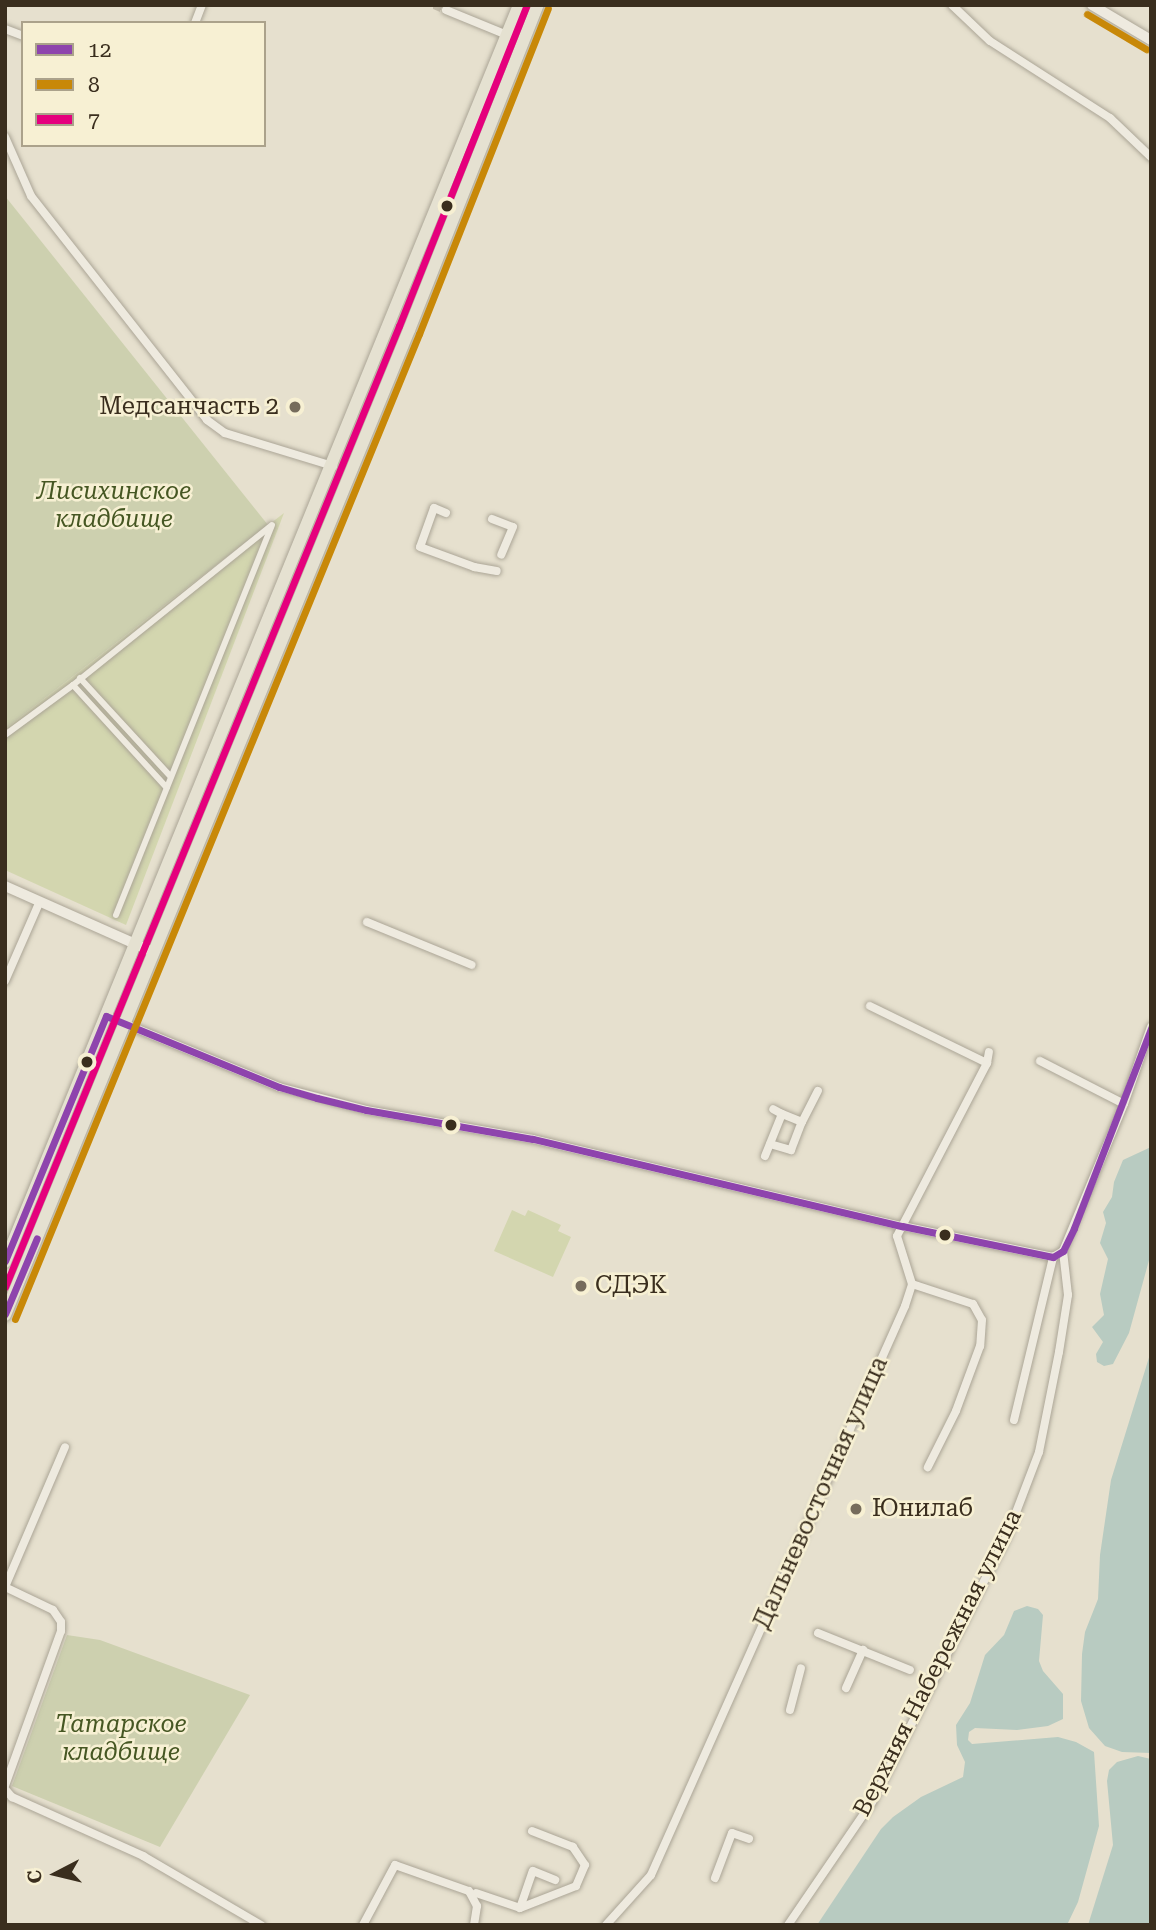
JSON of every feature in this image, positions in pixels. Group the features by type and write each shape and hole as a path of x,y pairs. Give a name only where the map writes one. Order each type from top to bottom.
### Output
{"main road":[{"path":"5,1262 333,466 519,5"},
{"path":"5,1315 409,330 538,5"},
{"path":"1092,5 1151,40"},
{"path":"5,886 153,952"}],"street":[{"path":"952,5 990,41 1110,118 1151,157"},
{"path":"446,10 507,35"},
{"path":"5,137 31,196 207,420 225,433 333,466"},
{"path":"446,513 434,508 420,547 474,567 496,571"},
{"path":"492,519 513,527 501,555"},
{"path":"5,735 73,685 272,525 116,915"},
{"path":"80,678 171,777"},
{"path":"73,685 167,788"},
{"path":"5,981 40,901"},
{"path":"368,922 472,965"},
{"path":"870,1006 987,1063"},
{"path":"106,1016 279,1087 317,1098 366,1110 533,1139 902,1226 1053,1257 1063,1251 1124,1104 1151,1027"},
{"path":"928,1467 956,1410 981,1346 982,1320 973,1304 912,1284 897,1236 987,1063 989,1052"},
{"path":"1040,1061 1124,1104"},
{"path":"770,1144 791,1150 818,1091"},
{"path":"773,1109 802,1122"},
{"path":"765,1156 782,1114"},
{"name":"Верхняя Набережная улица","path":"789,1925 872,1802 1007,1536 1039,1452 1068,1295 1063,1251"},
{"path":"1014,1420 1053,1257"},
{"name":"Дальневосточная улица","path":"606,1925 651,1875 905,1306 912,1284"},
{"path":"65,1447 5,1587 53,1609 61,1622 61,1631 5,1787 12,1797 143,1856 248,1922 261,1925"},
{"path":"818,1633 909,1670"},
{"path":"846,1688 863,1650"},
{"path":"790,1710 801,1668"},
{"path":"476,1894 520,1908 576,1886 585,1865 578,1861 573,1847 532,1830"},
{"path":"715,1878 732,1833 749,1839"},
{"path":"363,1925 395,1865 470,1891 477,1906 474,1925"},
{"path":"520,1908 533,1871 555,1880"}],"green space":[{"name":"Лисихинское кладбище","path":"5,196 268,525 5,729"},
{"path":"284,513 126,925 5,870 5,729"},
{"path":"512,1210 525,1216 528,1210 561,1225 558,1231 571,1237 553,1277 494,1251"},
{"name":"Татарское кладбище","path":"67,1635 100,1640 250,1695 160,1847 12,1786"}],"shaded area":[{"path":"1151,1147 1151,1253 1129,1333 1113,1364 1104,1366 1097,1362 1096,1354 1103,1342 1092,1327 1104,1315 1100,1294 1108,1259 1100,1243 1106,1223 1103,1212 1112,1197 1114,1182 1123,1160"},
{"path":"1151,1351 1151,1753 1122,1752 1105,1746 1089,1728 1081,1701 1082,1654 1085,1632 1098,1599 1100,1555 1111,1480"},
{"path":"1027,1606 1038,1609 1043,1615 1039,1661 1043,1671 1063,1694 1063,1719 1048,1726 1017,1730 975,1728 969,1732 968,1740 972,1744 1058,1737 1076,1742 1094,1752 1099,1826 1078,1902 1067,1925 817,1925 881,1829 921,1797 963,1777 965,1762 957,1745 956,1725 970,1703 985,1655 1004,1635 1014,1611"},
{"path":"1138,1756 1151,1759 1151,1925 1088,1925 1113,1845 1107,1781 1109,1770 1117,1762"}],"tunnel":[{"path":"434,5 446,10"}],"transit line":[{"name":"7","path":"5,1287 399,326 527,5"},
{"name":"8","path":"15,1319 419,334 548,9"},
{"name":"8","path":"1087,14 1146,49"},
{"name":"12","path":"5,1261 106,1016 279,1087 317,1098 366,1110 533,1139 902,1226 1053,1257 1063,1251 1074,1228 1151,1028"},
{"name":"12","path":"5,1314 37,1238"}],"place":[{"name":"Медсанчасть 2","path":"295,407"},
{"name":"СДЭК","path":"581,1286"},
{"name":"Юнилаб","path":"856,1509"}]}
